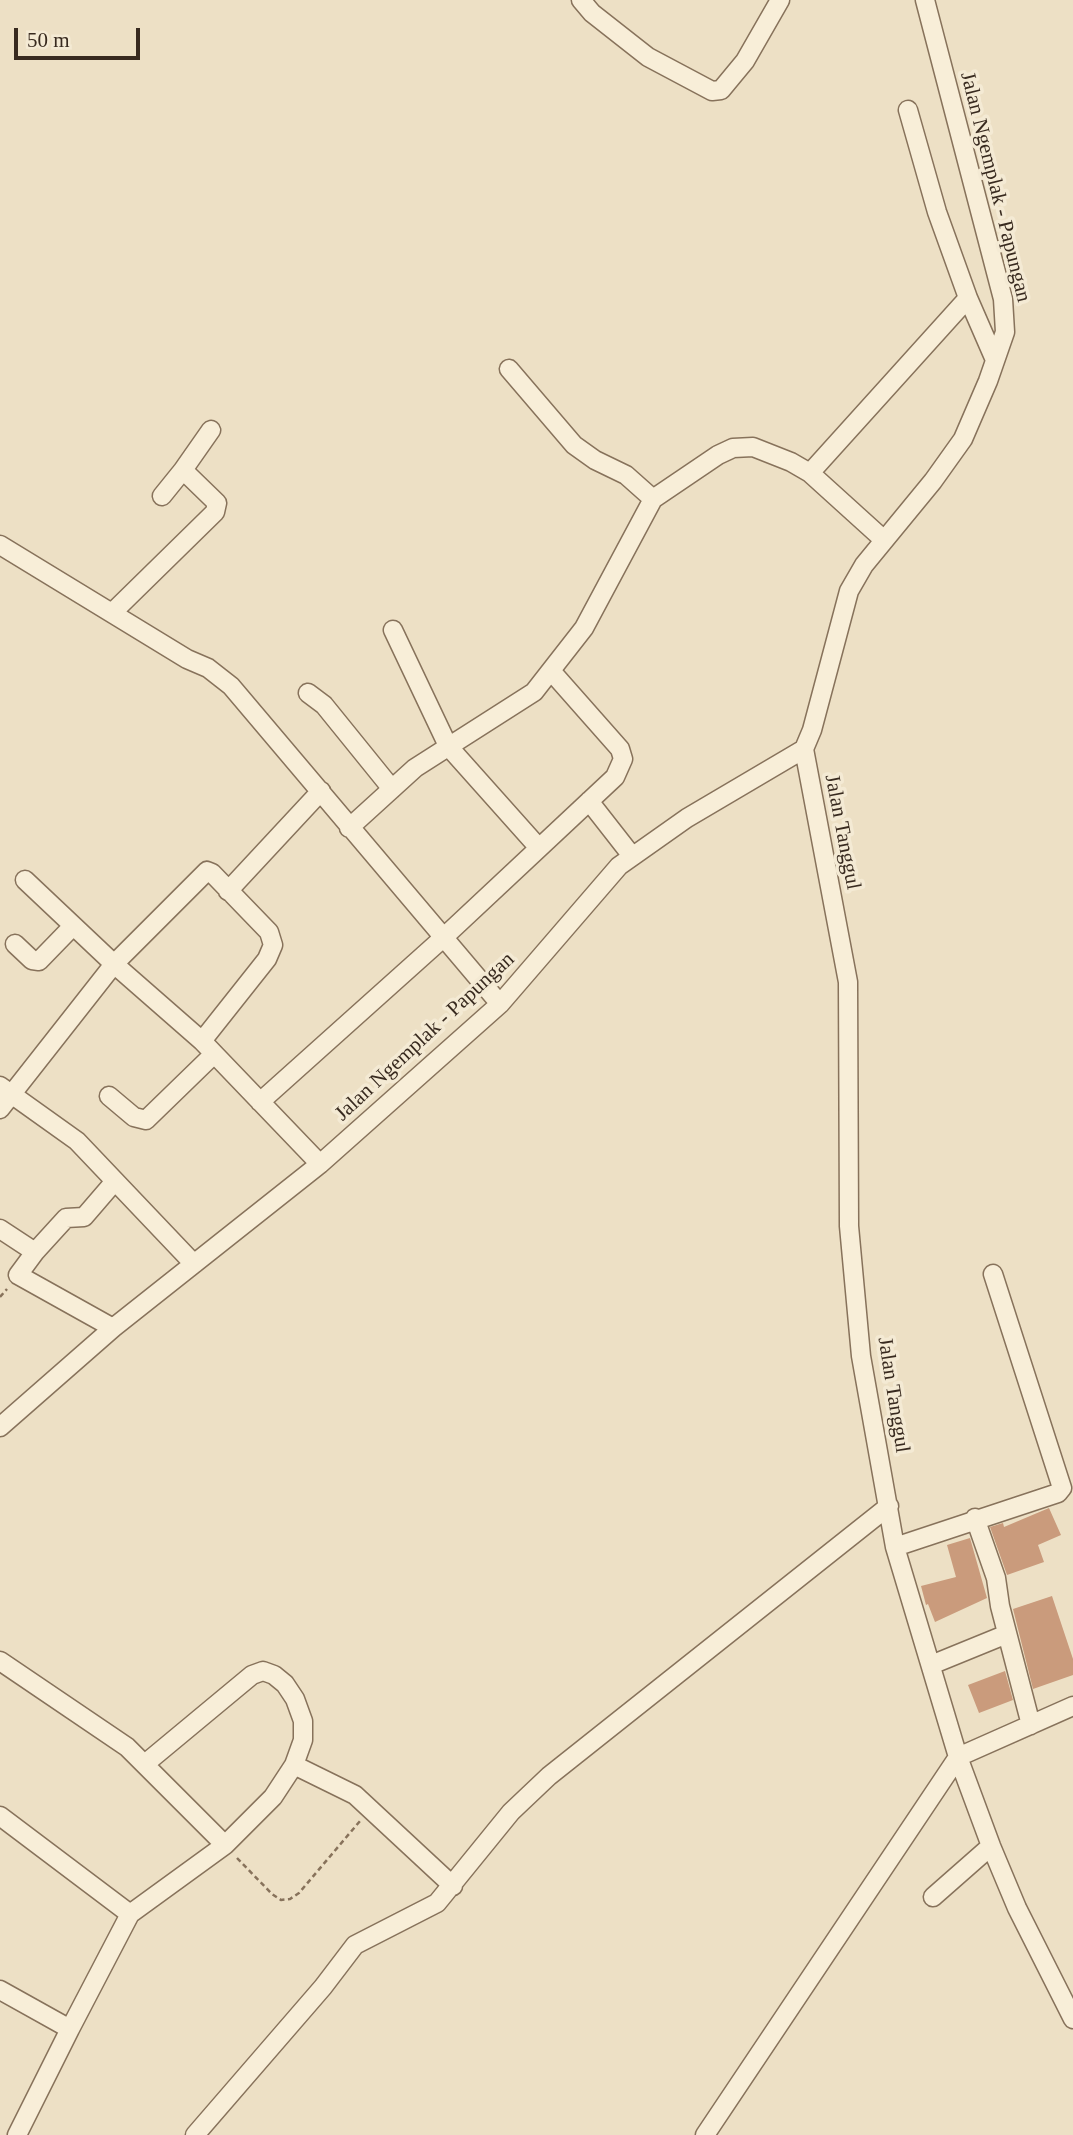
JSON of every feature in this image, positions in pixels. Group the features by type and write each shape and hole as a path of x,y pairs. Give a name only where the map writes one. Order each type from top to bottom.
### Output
{"street":[{"path":"581,0 592,13 648,57 712,91 721,90 745,61 780,0"},
{"name":"Jalan Ngemplak - Papungan","path":"0,1427 113,1328 320,1164 500,1004 619,866 687,818 804,749 812,730 849,591 884,540 933,481 962,439 1000,347 1003,299 925,0"},
{"path":"908,110 937,212 968,298 1000,347"},
{"path":"810,473 968,298"},
{"path":"509,369 574,444 595,460 626,475 653,499"},
{"path":"162,496 211,430"},
{"path":"349,828 415,768 534,692 552,673 584,628 653,499 679,479 733,449 753,447 766,451 810,473 884,540"},
{"path":"114,611 215,512 217,503 183,470"},
{"path":"0,545 208,668 231,686 500,1004"},
{"path":"393,630 448,746 539,848"},
{"path":"260,1102 615,778 623,759 620,749 552,673"},
{"path":"308,693 324,705 392,789"},
{"name":"Jalan Tanggul","path":"804,749 848,982 849,1226 861,1356 895,1546 958,1757 991,1846 1017,1908 1073,2019"},
{"path":"228,891 321,791"},
{"path":"589,802 632,856"},
{"path":"0,1109 5,1090 114,964 199,876 206,872 212,873 269,932 273,945 267,959 208,1048 146,1120 134,1117 109,1097"},
{"path":"25,880 208,1048 320,1164"},
{"path":"15,944 32,960 39,961 73,926"},
{"path":"5,1090 67,1132 194,1264"},
{"path":"113,1328 18,1275 66,1217 84,1217 115,1181"},
{"path":"0,1229 35,1252"},
{"path":"895,1546 1058,1493 1062,1486 993,1274"},
{"path":"195,2135 323,1987 355,1945 371,1934 428,1910 453,1886 511,1812 549,1776 888,1506"},
{"path":"975,1518 996,1578 1007,1634 1031,1725"},
{"path":"931,1665 1007,1634"},
{"path":"0,1661 103,1728 146,1763 225,1846"},
{"path":"17,2135 130,1914 225,1846 273,1797 294,1765 303,1740 303,1721 295,1699 285,1684 274,1675 263,1671 252,1675 146,1763"},
{"path":"705,2135 958,1757 1073,1706"},
{"path":"294,1765 355,1795 453,1886"},
{"path":"0,1816 130,1914"},
{"path":"933,1897 991,1846"},
{"path":"0,1990 69,2029"}],"path":[{"path":"225,1846 272,1894 281,1900 290,1899 299,1894 370,1809"}],"building":[{"path":"1049,1508 1061,1535 1038,1545 1044,1562 1007,1575 990,1527 1003,1523 1004,1527"},
{"path":"970,1538 987,1598 935,1622 928,1604 926,1605 921,1586 956,1577 947,1545"},
{"path":"1052,1596 1073,1659 1073,1675 1033,1689 1013,1609"},
{"path":"1005,1671 1013,1700 979,1713 968,1685"}]}
